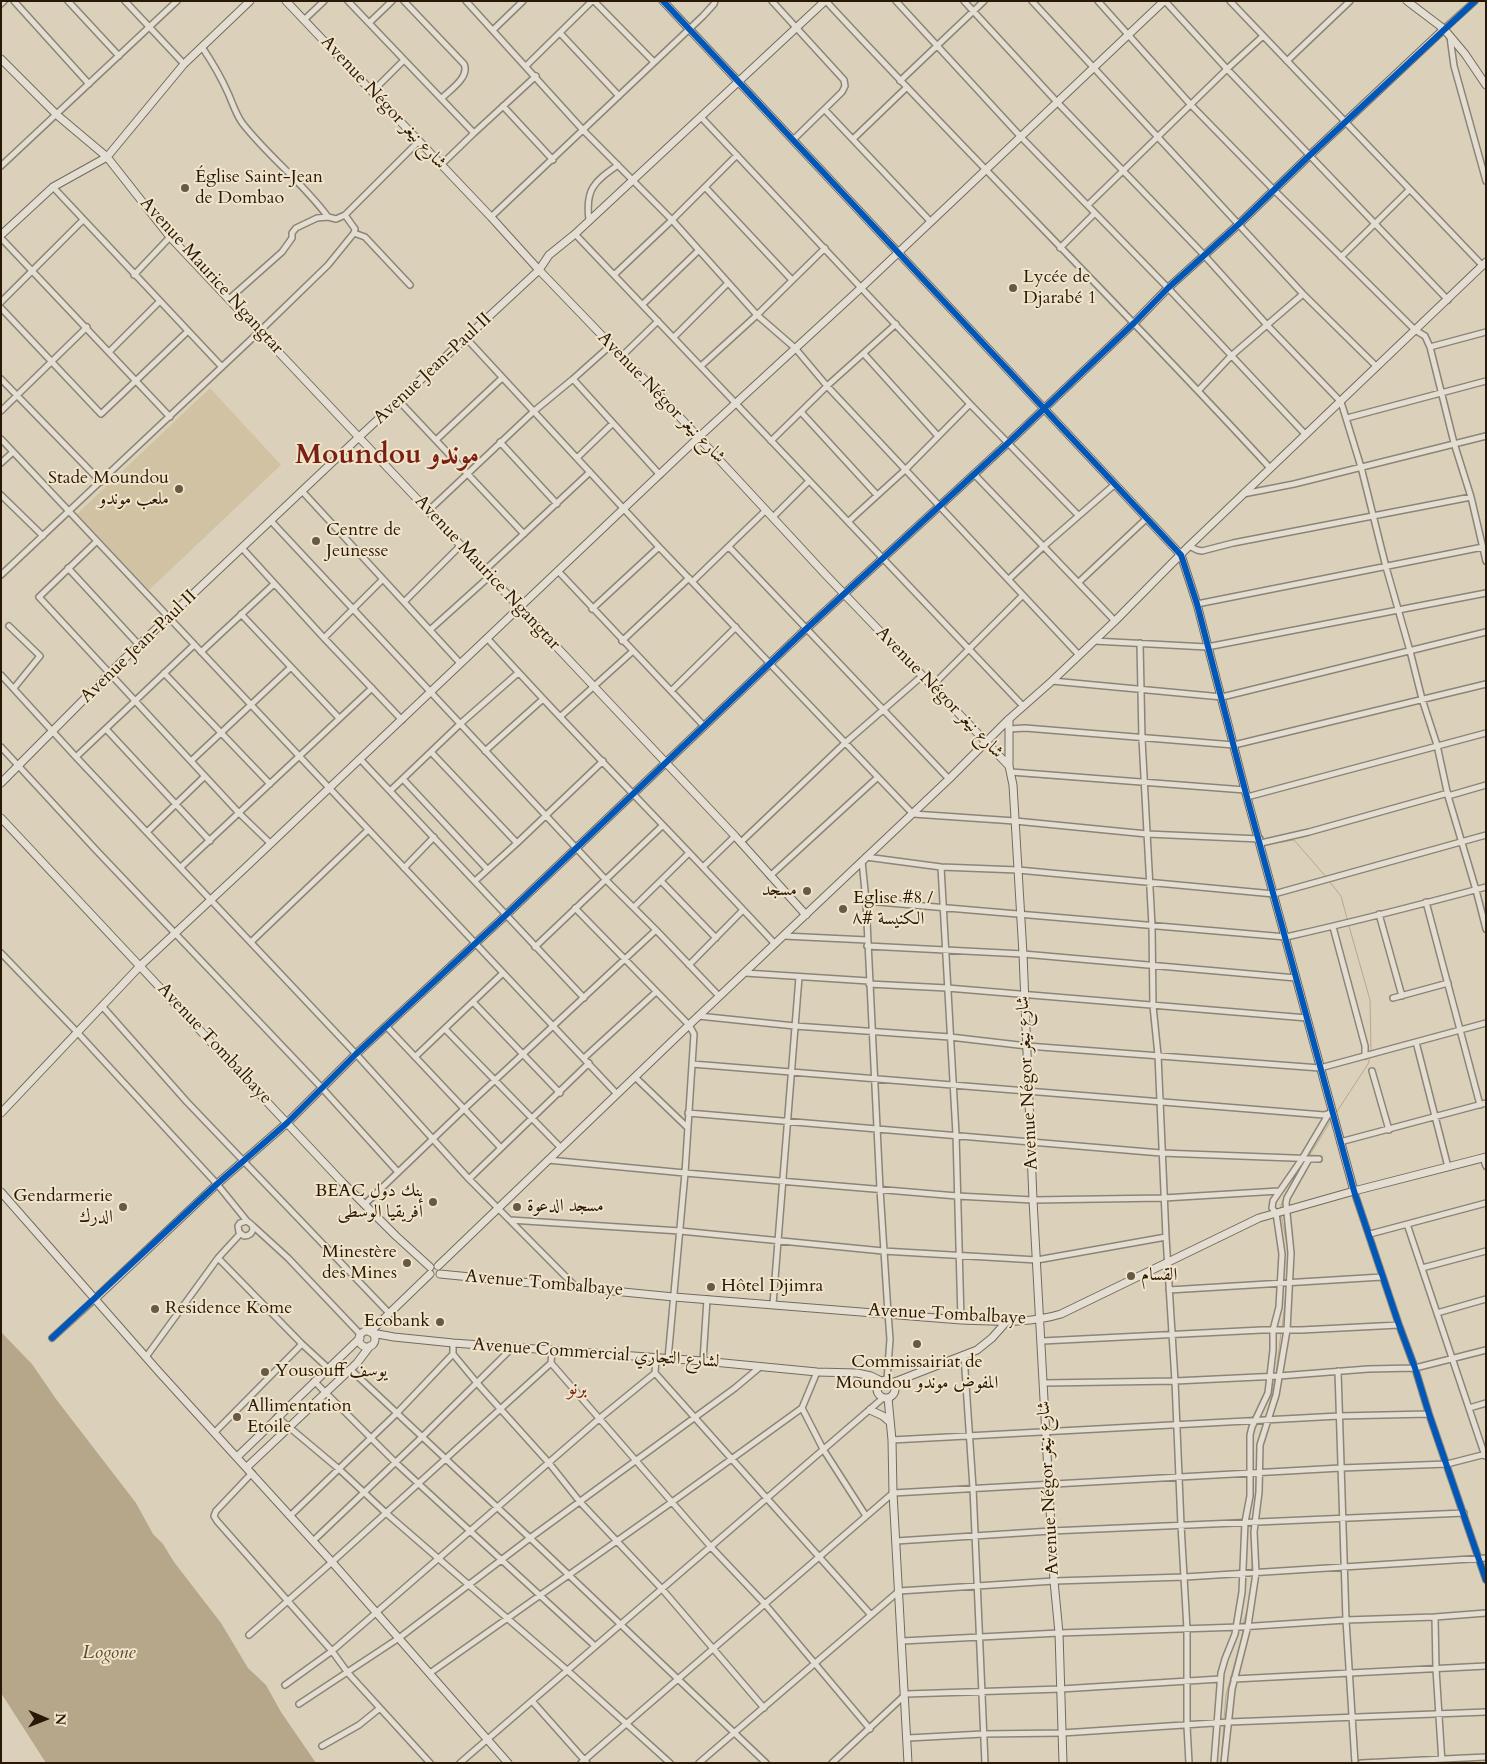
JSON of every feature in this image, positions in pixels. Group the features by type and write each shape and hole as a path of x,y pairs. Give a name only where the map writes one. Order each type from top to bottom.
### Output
{"street":[{"path":"1,4 4,1"},
{"path":"14,1 89,84"},
{"path":"68,1 119,56"},
{"path":"125,1 184,64"},
{"path":"1,166 177,1"},
{"path":"170,417 1,237 53,187 108,157 184,64 250,1"},
{"name":"Avenue Négor شارع نيغر","path":"286,1 373,91 539,270 699,437 844,595 1010,769 1021,914 1033,1200 1041,1319 1048,1483 1059,1633 1064,1763"},
{"path":"304,20 324,1"},
{"path":"348,1 474,133"},
{"path":"369,23 392,1"},
{"path":"404,1 464,64 466,69 464,75 442,98"},
{"path":"466,1 583,130 672,220 757,315 795,348 827,386 1079,655"},
{"path":"493,30 522,1"},
{"path":"526,66 593,1 654,62"},
{"path":"663,1 1181,555 1197,604 1331,1112 1354,1191 1370,1234 1382,1277 1416,1368 1429,1414 1486,1580"},
{"path":"491,217 689,29 715,1"},
{"path":"772,1 844,80 845,86 842,92 825,110 793,140"},
{"path":"826,1 906,88 1134,323 1270,468"},
{"name":"Avenue Jean-Paul II","path":"1,783 139,645 539,270 549,255 575,234 826,1"},
{"path":"896,1 1021,136 1168,288 1305,434"},
{"path":"964,1 1341,402 1361,467 1386,567 1422,700 1437,745 1448,794 1486,929"},
{"path":"900,81 984,1"},
{"path":"1032,1 1240,223 1303,294 1377,367"},
{"path":"1098,1 1191,105 1341,258 1415,330 1424,336 1430,347 1454,443 1471,497 1486,561"},
{"path":"1,1113 140,965 1164,1 1448,300"},
{"path":"371,1333 430,1271 433,1265 438,1266 688,1024 806,916 1009,719 1115,621 1189,546 1484,264 1409,190 1230,1"},
{"path":"1287,61 1350,1"},
{"path":"1407,1 1450,36 1486,85"},
{"path":"52,1338 217,1184 287,1123 356,1054 387,1027 704,726 772,664 806,629 1008,443 1168,288 1240,223 1344,122 1475,1"},
{"path":"560,33 619,96"},
{"path":"1088,205 1263,36"},
{"path":"1450,36 1454,66 1486,181"},
{"path":"202,47 214,62 232,105 242,123 318,203 328,217"},
{"name":"Avenue Maurice Ngangtar","path":"1,59 57,115 108,157 170,237 519,609 594,685 738,839 806,916"},
{"path":"373,91 404,60"},
{"path":"442,165 536,76"},
{"path":"853,139 906,88"},
{"path":"503,106 553,160"},
{"path":"825,110 931,222"},
{"path":"701,116 862,286 970,404 1078,515"},
{"path":"229,299 282,252 292,238 292,233 296,228 309,221 345,215 419,141"},
{"path":"615,274 737,155"},
{"path":"589,220 587,203 592,188 603,176 618,165"},
{"path":"53,187 222,367"},
{"path":"705,187 792,280"},
{"path":"1341,258 1409,190"},
{"path":"1060,248 1095,213"},
{"path":"1,575 170,417 328,265 354,233 355,229 345,215"},
{"path":"1,302 83,220"},
{"path":"354,233 365,237 410,285"},
{"path":"575,234 1023,706"},
{"path":"134,274 170,237"},
{"path":"701,366 757,315 825,248"},
{"path":"643,304 699,250"},
{"path":"674,337 728,283"},
{"path":"1198,390 1231,356 1303,294"},
{"path":"110,351 160,301"},
{"path":"1,308 101,414 188,331"},
{"path":"622,356 658,320"},
{"path":"771,441 827,386 896,324"},
{"path":"1,411 87,327"},
{"path":"1430,347 1486,332"},
{"path":"466,338 533,412 578,457 659,547 913,814 1015,821 1147,834 1260,841 1309,832 1486,785"},
{"path":"428,511 500,442 611,344"},
{"path":"864,354 938,436"},
{"path":"436,440 502,378"},
{"path":"1,379 101,482"},
{"path":"573,379 660,475"},
{"path":"1347,418 1486,381"},
{"path":"399,401 524,534"},
{"path":"849,521 905,470 970,404"},
{"path":"801,412 877,495"},
{"path":"578,457 613,424"},
{"path":"1243,494 1294,484 1486,436"},
{"path":"1,439 617,1094"},
{"path":"500,442 557,504"},
{"path":"1,463 13,452"},
{"path":"430,630 487,574 524,534 590,472"},
{"path":"974,474 1115,621"},
{"path":"773,517 809,482"},
{"path":"1009,579 1078,515 1114,485"},
{"path":"302,491 460,663"},
{"path":"1,495 43,536"},
{"path":"1189,546 1202,551 1233,543 1471,497"},
{"path":"622,641 729,547 766,510"},
{"path":"1079,582 1146,519"},
{"path":"271,521 606,880 719,996"},
{"path":"97,541 38,598 239,813 270,843"},
{"path":"404,602 461,545"},
{"path":"592,609 659,547"},
{"path":"729,547 949,779"},
{"path":"242,548 402,720"},
{"path":"1197,604 1482,548"},
{"path":"68,568 139,645"},
{"path":"559,572 704,726"},
{"path":"324,638 383,579"},
{"path":"201,652 274,584"},
{"path":"1094,641 1208,647 1486,593"},
{"path":"932,686 1023,595"},
{"path":"241,614 339,718"},
{"path":"9,626 40,656 14,688"},
{"path":"671,691 736,627"},
{"path":"1052,681 1222,697 1486,632"},
{"path":"487,638 775,944"},
{"path":"1140,643 1142,739 1152,926 1153,1006 1158,1055 1161,1153 1185,1577 1189,1763"},
{"path":"76,757 194,645"},
{"path":"561,716 633,651"},
{"path":"191,761 290,668"},
{"path":"164,673 270,784"},
{"path":"390,791 460,724 518,673"},
{"path":"1,675 356,1054 432,1140 576,1287"},
{"path":"703,867 738,839 922,676"},
{"path":"1010,729 1025,728 1234,746 1486,684"},
{"path":"181,868 372,688"},
{"path":"486,751 543,699"},
{"path":"1009,719 1010,769 1246,794 1486,733"},
{"path":"106,729 210,841"},
{"path":"1,747 174,933 322,1088 398,1172"},
{"path":"431,752 517,843"},
{"path":"360,759 584,998"},
{"path":"475,881 546,816 602,761"},
{"path":"147,832 205,776"},
{"path":"770,876 878,777"},
{"path":"403,779 487,870"},
{"name":"Avenue Tombalbaye","path":"1,818 364,1205 430,1271"},
{"path":"535,946 662,826"},
{"path":"251,942 368,830"},
{"path":"864,859 942,867 1018,870 1274,894 1486,835"},
{"path":"404,868 434,838"},
{"path":"634,907 689,854"},
{"path":"460,1763 823,1449 894,1392 887,1381 890,1339 883,1252 864,859"},
{"path":"942,867 942,908 954,1086 961,1320"},
{"path":"661,881 716,938"},
{"path":"866,901 1286,937 1333,927 1486,887"},
{"path":"1340,1142 1483,1104 1460,1030 1426,902"},
{"path":"574,908 688,1024 694,1034 685,1173 668,1359"},
{"path":"689,965 744,910"},
{"path":"1379,914 1402,996"},
{"path":"1333,927 1365,1046 1366,1056"},
{"path":"364,1205 656,930"},
{"path":"784,936 945,950 1023,954 1296,978"},
{"path":"1,953 77,1032 217,1184 247,1221 288,1258 360,1336 360,1341 364,1346 394,1338"},
{"path":"744,972 1307,1018"},
{"path":"415,1057 503,973"},
{"path":"773,1304 799,977"},
{"path":"1393,998 1448,984"},
{"path":"584,1058 656,992"},
{"path":"473,1002 560,1093"},
{"path":"102,1006 187,1102 389,1313"},
{"path":"698,1016 795,1026 950,1037 1026,1046 1320,1068 1486,1023"},
{"path":"387,1027 501,1148"},
{"path":"445,1028 561,1148"},
{"path":"1416,1042 1448,1167"},
{"path":"469,1179 589,1064"},
{"path":"692,1064 1160,1103 1331,1112"},
{"path":"1372,1071 1389,1130"},
{"path":"635,1077 687,1127"},
{"path":"1224,1763 1242,1627 1246,1574 1246,1522 1265,1421 1276,1395 1280,1376 1286,1330 1286,1282 1276,1213 1272,1208 1273,1201 1331,1112"},
{"path":"688,1113 956,1134 1032,1143 1161,1153 1319,1159"},
{"path":"1485,1157 1486,1166"},
{"name":"Avenue Tombalbaye","path":"440,1274 674,1297 961,1320 1007,1321 1041,1319 1061,1314 1251,1222 1354,1191 1485,1157"},
{"path":"1214,1763 1220,1679 1225,1659 1236,1634 1242,1627 1256,1573 1254,1474 1250,1435 1268,1393 1272,1376 1278,1307 1286,1282 1291,1253 1286,1210 1287,1198 1310,1159"},
{"path":"547,1160 957,1196 1033,1200 1164,1198 1279,1191"},
{"path":"1,1192 146,1357 332,1562 508,1763"},
{"path":"1370,1234 1486,1203"},
{"path":"509,1220 680,1232 883,1252 1037,1260 1166,1237"},
{"path":"240,1234 238,1226 240,1223 247,1221"},
{"path":"532,1701 584,1762 712,1648 893,1493 1048,1483 1447,1464 1485,1455 1408,1224"},
{"path":"240,1234 249,1236 253,1231 252,1226"},
{"path":"146,1357 218,1258 240,1234"},
{"path":"1422,1268 1486,1250"},
{"path":"218,1258 328,1368"},
{"path":"430,1271 435,1277 440,1274 438,1266"},
{"path":"1169,1290 1382,1277"},
{"path":"703,1361 707,1299"},
{"path":"1437,1312 1486,1299"},
{"path":"886,1398 880,1396 876,1390 878,1383 977,1350 992,1338 1007,1321"},
{"path":"1042,1341 1399,1325"},
{"path":"236,1457 365,1332 394,1338"},
{"path":"247,1467 350,1370 372,1345 374,1337 371,1333"},
{"name":"Avenue Commercial لشارع التجاري","path":"394,1338 856,1374 887,1381"},
{"path":"453,1343 453,1354 477,1383 549,1463 580,1502 662,1589 764,1708"},
{"path":"215,1432 302,1344"},
{"path":"313,1541 513,1347"},
{"path":"249,1635 551,1363 552,1350"},
{"path":"1044,1383 1175,1381 1280,1376 1368,1369 1416,1368 1486,1350"},
{"path":"290,1516 396,1413 453,1354"},
{"path":"964,1355 970,1436 985,1763"},
{"path":"656,1358 655,1373 871,1615"},
{"path":"551,1363 711,1547 764,1604 870,1728"},
{"path":"300,1704 399,1638 760,1367"},
{"path":"350,1370 766,1763"},
{"path":"430,1673 617,1542 802,1408 817,1372"},
{"path":"1338,1372 1346,1620 1355,1763"},
{"path":"285,1684 332,1651 600,1418 655,1373"},
{"path":"314,1381 395,1462 596,1646"},
{"path":"886,1398 892,1440 893,1493 906,1694 908,1763"},
{"path":"1469,1408 1486,1403"},
{"path":"802,1408 823,1449 866,1516"},
{"path":"870,1410 884,1416 890,1422"},
{"path":"892,1440 1340,1416 1429,1414"},
{"path":"277,1417 339,1469 386,1513 508,1618 670,1763"},
{"path":"252,1473 216,1511 214,1516 332,1651 348,1673 430,1763"},
{"path":"896,1541 1052,1531 1464,1513"},
{"path":"699,1763 899,1591 1054,1581 1246,1574 1486,1558"},
{"path":"902,1641 1059,1633 1242,1627 1486,1613"},
{"path":"1434,1617 1442,1761"},
{"path":"1234,1679 1486,1666"},
{"path":"832,1763 906,1694 1060,1690 1220,1679"},
{"path":"322,1746 359,1725 380,1708"},
{"path":"908,1738 983,1734 1062,1733 1229,1722 1486,1712"},
{"path":"1361,1763 1442,1761 1486,1757"}],"shaded area":[{"name":"Stade Moundou ملعب موندو","path":"210,388 281,465 149,590 77,514"}],"water":[{"name":"Logone","path":"1,1332 32,1364 56,1399 136,1503 153,1534 163,1544 174,1562 221,1623 248,1668 266,1685 281,1712 316,1763 46,1763 1,1693"}],"waterway":[{"path":"1018,776 1141,785"},
{"path":"1148,786 1164,786"},
{"path":"1264,845 1294,840 1327,878"},
{"path":"1329,881 1341,896 1348,922"},
{"path":"1349,926 1370,1000 1371,1051"},
{"path":"1336,1113 1368,1064 1370,1057"},
{"path":"1309,1156 1332,1119"},
{"path":"1280,1208 1284,1198"},
{"path":"1281,1214 1289,1255"},
{"path":"1282,1329 1287,1286"},
{"path":"1276,1374 1281,1333"},
{"path":"1267,1415 1275,1378"},
{"path":"1257,1456 1258,1448"},
{"path":"1252,1538 1252,1571"},
{"path":"1243,1624 1248,1607"},
{"path":"1224,1720 1226,1695 1243,1628"},
{"path":"1221,1763 1224,1724"}],"cycle path":[{"path":"663,1 1181,555 1197,604 1245,790 1354,1191 1486,1580"},
{"path":"52,1338 217,1184 287,1123 356,1054 506,915 806,629 1008,443 1168,288 1240,223 1475,1"}],"place":[{"name":"Église Saint-Jean de Dombao","path":"185,188"},
{"name":"Lycée de Djarabé 1","path":"1013,288"},
{"name":"Stade Moundou ملعب موندو","path":"179,489"},
{"name":"Centre de Jeunesse","path":"316,541"},
{"name":"مسجد","path":"807,891"},
{"name":"Eglise #8 / الكنيسة #٨","path":"843,909"},
{"name":"BEAC بنك دول أفريقيا الوسطى","path":"433,1202"},
{"name":"Gendarmerie الدرك","path":"123,1207"},
{"name":"مسجد الدعوة","path":"517,1207"},
{"name":"Minestère des Mines","path":"407,1263"},
{"name":"القسام","path":"1131,1276"},
{"name":"Hôtel Djimra","path":"711,1287"},
{"name":"Residence Kome","path":"155,1309"},
{"name":"Ecobank","path":"440,1322"},
{"name":"Commissairiat de Moundou المفوض موندو","path":"917,1344"},
{"name":"Yousouff يوسف","path":"265,1372"},
{"name":"Allimentation Etoile","path":"237,1417"}],"district":[{"name":"Moundou موندو","path":"387,457"},
{"name":"برنو","path":"577,1389"}]}
